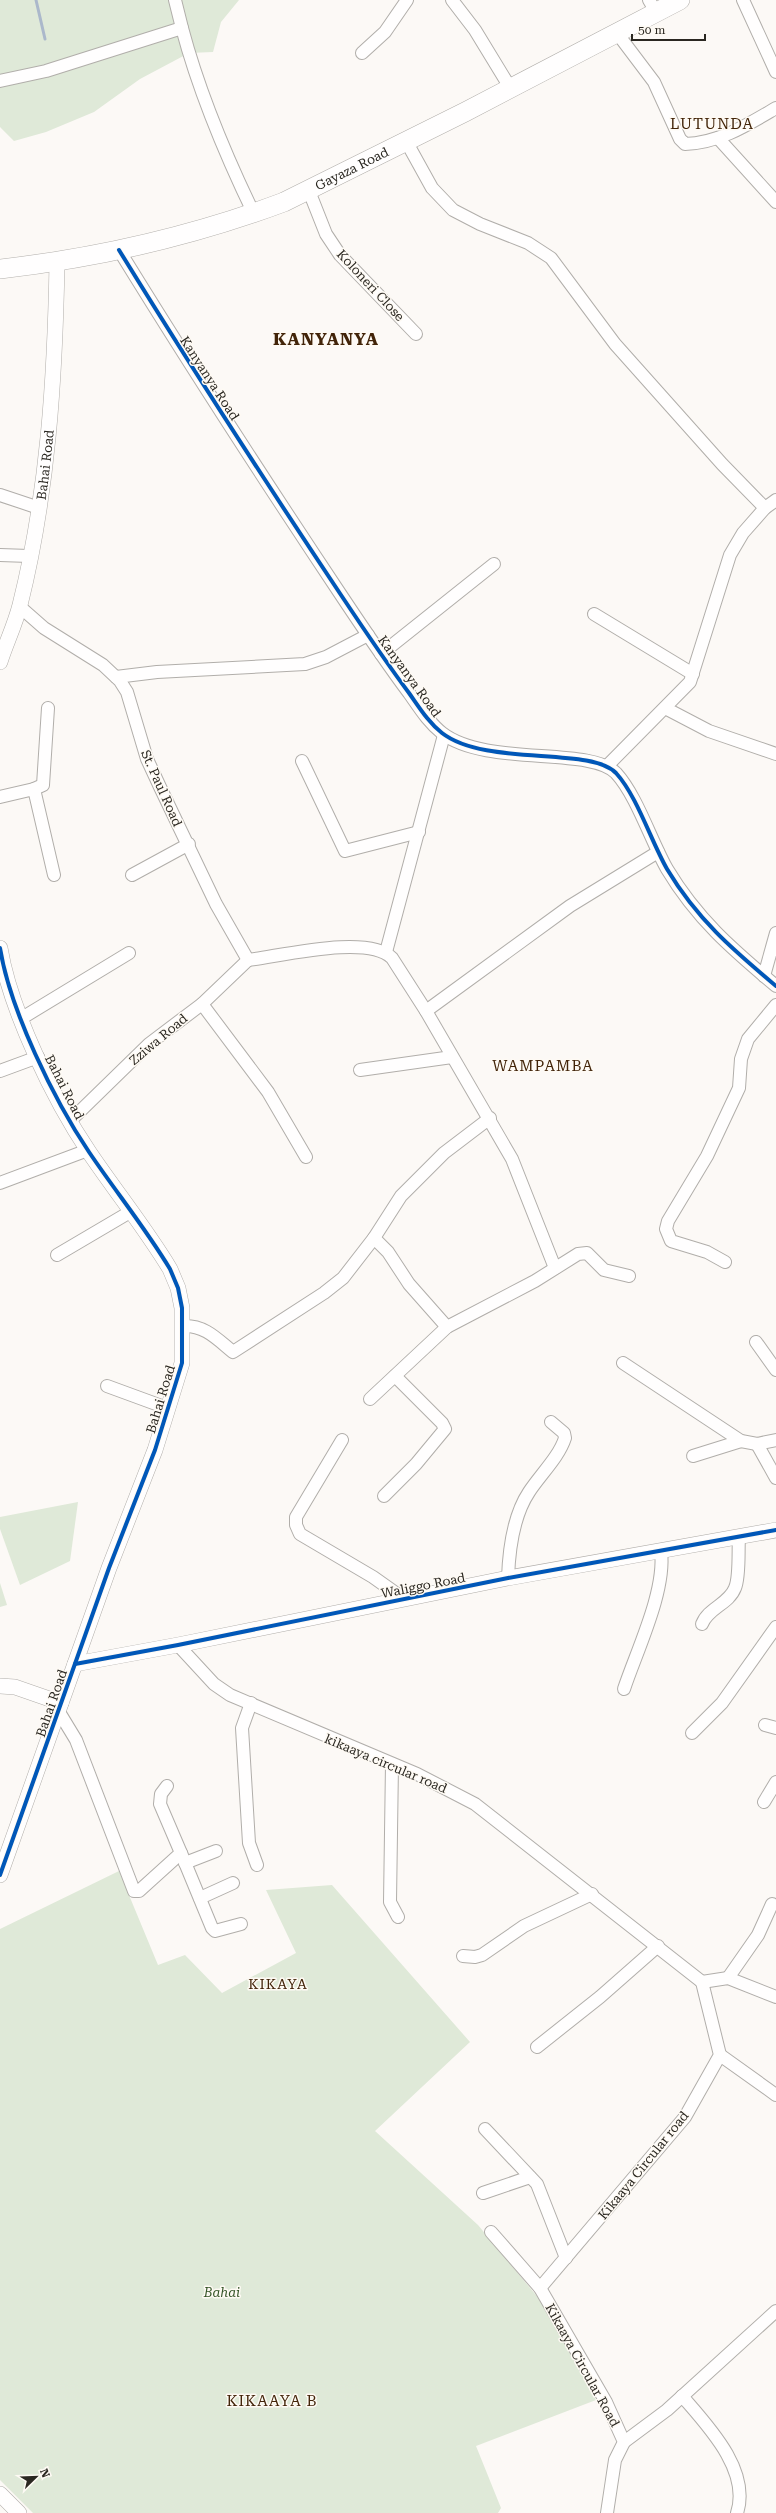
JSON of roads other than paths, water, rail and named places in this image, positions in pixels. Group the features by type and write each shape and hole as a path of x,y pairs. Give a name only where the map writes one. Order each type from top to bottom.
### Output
{"main road":[{"name":"Gayaza Road","path":"0,269 57,263 119,250 254,214 309,191 617,33 652,6 680,0"}],"street":[{"path":"175,0 193,70 236,178 254,214"},
{"path":"362,53 385,32 407,0"},
{"path":"452,0 479,36 511,88"},
{"path":"743,0 776,72"},
{"path":"0,81 46,71 182,28"},
{"path":"617,33 654,82 680,139 685,144 718,138 736,131 776,108"},
{"path":"718,138 776,202"},
{"path":"406,141 432,188 453,210 480,224 528,243 551,258 615,344 722,464 765,508"},
{"name":"Koloneri Close","path":"309,191 326,234 340,255 416,334"},
{"name":"Kanyanya Road","path":"119,250 199,381 368,635 427,718 444,735 472,748 500,753 590,761 607,766 622,781 658,852 677,885 725,944 776,986"},
{"name":"Bahai Road","path":"0,662 19,606 39,508 52,417 56,357 57,263"},
{"path":"0,495 39,508"},
{"path":"607,766 685,689 693,674 730,555 743,533 765,508 776,500"},
{"path":"0,555 29,556"},
{"path":"381,654 494,564"},
{"name":"St. Paul Road","path":"19,606 44,628 102,665 116,677 127,692 147,759 189,844 216,904 248,960"},
{"path":"594,614 693,674"},
{"path":"116,677 157,672 305,664 326,657 368,635"},
{"path":"0,797 34,789 43,785 48,708"},
{"path":"665,708 709,731 776,754"},
{"path":"386,952 444,735"},
{"path":"302,761 345,851 419,832"},
{"path":"34,789 54,874"},
{"path":"132,875 189,844"},
{"path":"426,1011 570,906 658,852"},
{"path":"764,976 776,932"},
{"name":"Bahai Road","path":"0,948 11,989 38,1057 70,1121 88,1150 130,1212 157,1248 170,1269 178,1288 183,1326 182,1363 155,1450 75,1664 0,1875"},
{"path":"248,960 340,948 369,948 386,952 426,1011 452,1057 490,1118 512,1159 555,1268"},
{"path":"22,1018 129,953"},
{"name":"Zziwa Road","path":"70,1121 149,1044 202,1004 248,960"},
{"path":"202,1004 268,1092 306,1157"},
{"path":"725,1262 707,1252 671,1241 666,1229 668,1221 707,1156 740,1088 741,1059 748,1039 776,1005"},
{"path":"0,1071 38,1057"},
{"path":"360,1070 452,1057"},
{"path":"183,1326 195,1325 206,1330 233,1352 324,1293 351,1269 374,1238 401,1196 431,1165 490,1118"},
{"path":"0,1183 88,1150"},
{"path":"57,1255 130,1212"},
{"path":"374,1238 388,1252 409,1284 447,1327"},
{"path":"370,1399 447,1327 480,1308 535,1281 583,1252 587,1252 604,1270 629,1276"},
{"path":"756,1342 776,1370"},
{"path":"623,1363 741,1441 757,1444 776,1440"},
{"path":"384,1496 416,1464 445,1429 442,1423 395,1376"},
{"path":"107,1386 167,1408"},
{"path":"508,1578 509,1552 516,1521 528,1493 565,1438 564,1433 551,1422"},
{"path":"342,1440 296,1517 296,1525 300,1534 373,1577 404,1599"},
{"path":"693,1456 741,1441"},
{"path":"757,1444 776,1478"},
{"name":"Waliggo Road","path":"75,1664 178,1645 508,1578 776,1530"},
{"path":"702,1624 705,1615 725,1601 735,1588 739,1537"},
{"path":"624,1689 645,1632 661,1575 661,1551"},
{"path":"692,1733 722,1703 776,1627"},
{"name":"kikaaya circular road","path":"178,1645 214,1684 230,1695 417,1774 475,1804 592,1894 702,1982"},
{"path":"0,1686 15,1687 60,1708 79,1746 134,1892 139,1891 183,1858 216,1852"},
{"path":"251,1703 242,1728 248,1843 258,1865"},
{"path":"392,1764 390,1902 398,1917"},
{"path":"764,1802 776,1782"},
{"path":"168,1786 161,1794 160,1804 215,1931 241,1924"},
{"path":"200,1898 233,1883"},
{"path":"463,1956 475,1957 482,1955 524,1926 592,1894"},
{"path":"728,1978 758,1935 772,1904"},
{"path":"537,2047 600,1997 658,1946"},
{"path":"776,1996 728,1978 702,1982 720,2055 770,2089 776,2096"},
{"name":"Kikaaya Circular road","path":"540,2288 685,2117 720,2055"},
{"path":"485,2129 537,2184 566,2258"},
{"path":"483,2193 530,2176"},
{"name":"Kikaaya Circular Road","path":"491,2232 540,2288 606,2402 624,2442 615,2460 607,2513"},
{"path":"624,2442 682,2396 776,2311"},
{"path":"682,2396 706,2424 736,2473 740,2489 738,2513"},
{"path":"0,2494 19,2513"}],"waterway":[{"path":"36,0 45,39"}],"district":[{"name":"LUTUNDA","path":"712,124"},
{"name":"KANYANYA","path":"326,339"},
{"name":"WAMPAMBA","path":"543,1066"},
{"name":"KIKAYA","path":"278,1984"},
{"name":"KIKAAYA B","path":"272,2401"}],"park label":[{"name":"Bahai","path":"222,2292"}]}
